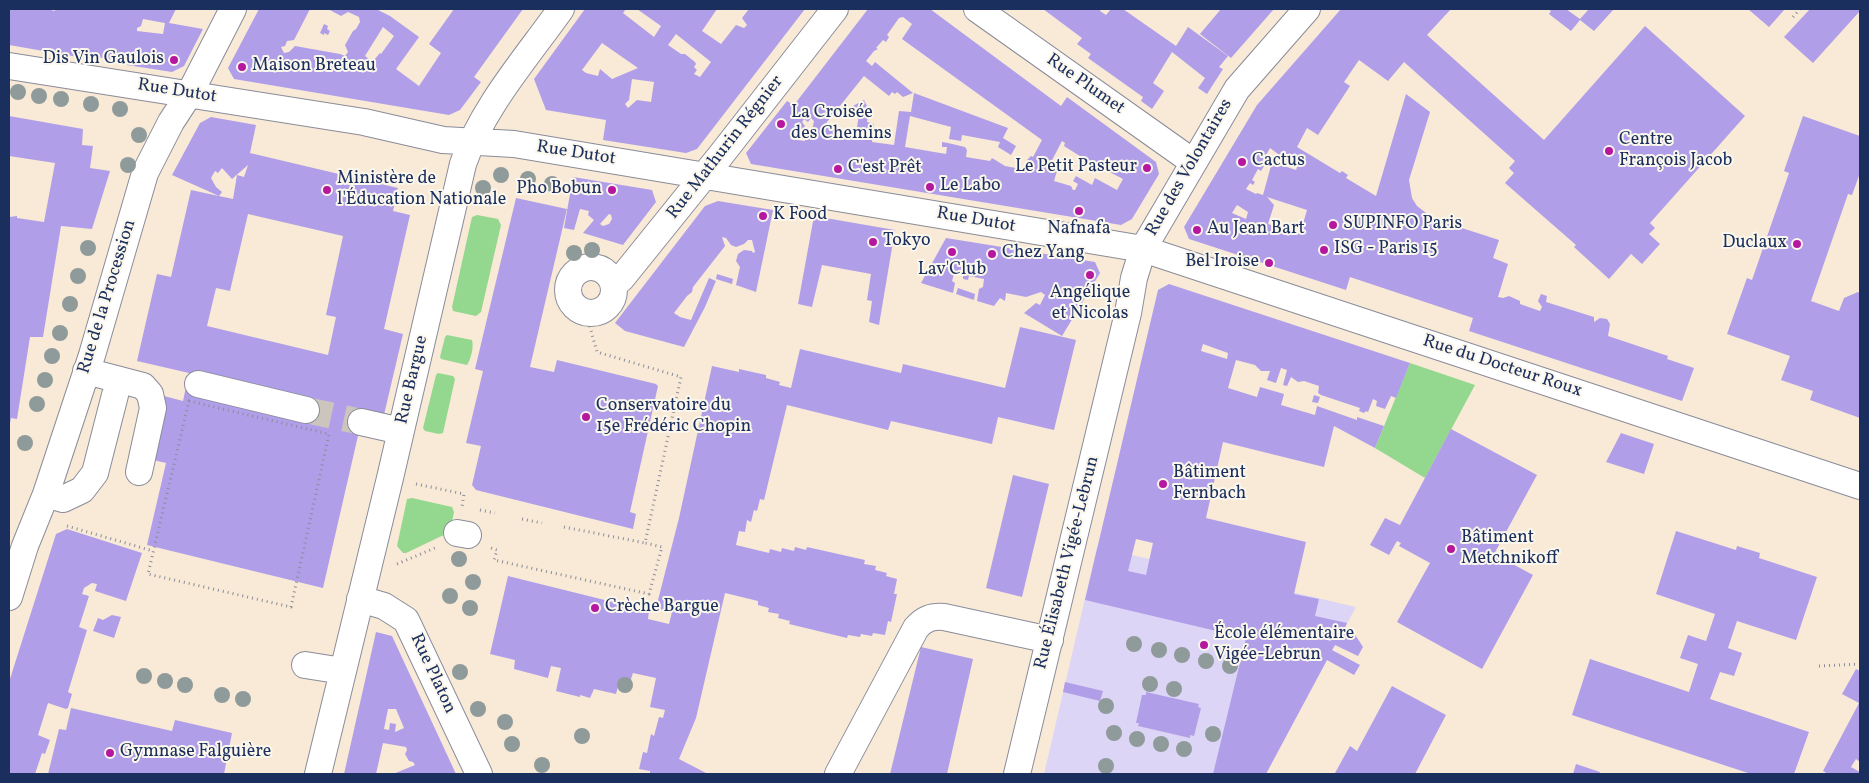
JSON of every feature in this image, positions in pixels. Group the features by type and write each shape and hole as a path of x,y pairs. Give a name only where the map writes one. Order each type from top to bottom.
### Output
{"street":[{"name":"Rue de la Procession","path":"9,597 25,546 46,494 86,371 145,173 171,122 190,94 233,9"},
{"name":"Rue Bargue","path":"318,774 463,164 471,140 487,112 561,9"},
{"name":"Rue Mathurin Régnier","path":"613,282 621,279 705,176 835,9"},
{"name":"Rue Plumet","path":"977,9 1193,162"},
{"name":"Rue des Volontaires","path":"1119,351 1134,278 1143,249 1237,89 1307,9"},
{"name":"Rue Dutot","path":"9,66 364,122 443,140 471,140 514,144 1143,249"},
{"name":"Rue du Docteur Roux","path":"1143,249 1860,486"},
{"path":"595,267 609,275 615,289 611,303 600,312 586,313 579,310 569,297 569,282 573,275 580,270 595,267"},
{"name":"Rue Élisabeth Vigée-Lebrun","path":"1017,774 1119,351"},
{"path":"86,371 143,386 150,394 153,408 139,472"},
{"path":"198,384 306,410"},
{"path":"46,494 62,499 82,490 95,474 114,395"},
{"path":"361,422 401,431"},
{"name":"Rue Platon","path":"360,599 384,606 406,620 479,774"},
{"path":"838,774 916,628 923,620 936,616 944,617 1050,640"},
{"path":"305,665 343,671"}],"path":[{"path":"1792,17 1800,9"},
{"path":"586,313 597,352 681,378 645,544"},
{"path":"189,401 329,434 291,607 148,574 153,551 189,401"},
{"path":"522,519 542,523"},
{"path":"63,525 153,551"},
{"path":"559,574 650,594 662,547 564,527"},
{"path":"402,562 455,538"},
{"path":"1818,666 1860,664"}],"shaded area":[{"name":"École élémentaire Vigée-Lebrun","path":"1097,547 1356,607 1265,774 1044,774"}],"green space":[{"path":"477,215 498,219 501,225 481,312 476,316 453,311 452,307 472,217"},
{"path":"447,335 472,340 472,353 467,365 441,359"},
{"path":"1410,363 1475,385 1425,478 1375,448"},
{"path":"438,373 453,376 455,379 443,433 439,434 425,431 423,428"},
{"path":"412,498 452,507 454,512 450,532 403,553 397,546 407,499"}],"building":[{"path":"9,9 46,9 55,11 55,9 176,9 169,23 203,29 184,66 172,72 127,65 128,62 78,54 78,57 9,45","holes":["143,19 165,23 163,34 137,31"]},
{"path":"259,9 310,9 294,40 287,41 285,46 281,47 284,53 289,52 295,46 345,56 348,52 345,45 360,22 359,17 348,12 341,16 328,9 376,9 390,16 419,37 396,69 419,86 441,53 429,44 454,9 523,9 474,77 481,82 460,110 449,115 234,79 228,68","holes":["383,27 394,36 381,54 374,60 376,62 371,68 366,64 369,59 365,56"]},
{"path":"585,9 626,9 623,13 654,37 661,26 637,9 717,9 702,31 721,44 736,25 744,28 747,25 742,18 749,9 805,9 697,149 686,153 603,140 606,120 546,110 534,79","holes":["676,34 711,62 700,77 694,74 697,70 694,67 695,62 668,45","602,43 638,68 612,79 600,69 598,76 582,70","632,79 654,82 651,102 637,100 628,108 625,104 629,100"]},
{"path":"868,9 930,9 1061,106 1067,97 1156,162 1159,174 1132,219 1121,225 751,164 746,153 787,101 794,105","holes":["903,17 912,24 902,39 1042,140 1033,157 1031,156 1027,160 1033,164 1032,171 1005,166 992,158 990,161 966,157 967,150 965,147 948,143 942,142 942,147 947,147 946,154 905,147 910,116 951,127 949,139 961,141 962,135 1000,142 998,147 1011,155 1016,146 1003,138 1008,128 914,93 911,112 899,111 894,145 872,142 874,124 867,122 869,110 864,100 853,106 857,115 859,114 856,134 842,132 841,140 834,139 836,124 823,127 864,76 889,96 892,92 895,94 897,92 903,97 913,93 875,62 872,66 866,61 878,49 876,48 883,40 886,42 889,37 887,35 899,18","811,118 814,121 811,135 806,134 805,141 790,139 798,128 802,131 805,126 802,122 804,119 808,122","1062,141 1065,143 1064,146 1083,158 1123,179 1117,190 1095,178 1092,185 1076,176 1073,181 1078,184 1075,190 1073,190 1071,186 1054,181 1057,171 1049,166"]},
{"path":"1043,9 1101,9 1100,11 1106,15 1111,9 1123,9 1176,46 1188,27 1228,56 1219,67 1223,69 1207,94 1198,88 1205,78 1172,52 1153,83 1164,91 1152,109 1141,101 1143,97 1088,58 1091,54 1077,44 1082,38"},
{"path":"1221,9 1274,9 1231,58 1200,34"},
{"path":"1341,9 1451,9 1427,35 1544,140 1645,26 1745,116 1650,223 1655,228 1649,234 1660,244 1642,264 1631,254 1609,279 1574,247 1576,245 1505,183 1514,173 1509,168 1515,161 1404,62 1388,81 1359,60 1344,82 1350,86 1318,135 1307,128 1297,147 1340,173 1342,171 1348,175 1346,178 1376,196 1406,94 1430,112 1409,180 1412,198 1417,206 1434,219 1499,240 1493,258 1508,264 1498,297 1509,296 1520,301 1520,304 1540,311 1542,307 1538,301 1541,294 1547,296 1546,302 1594,317 1594,322 1600,318 1607,319 1610,324 1608,336 1668,356 1667,359 1694,368 1682,401 1469,331 1473,318 1350,277 1346,290 1189,239 1184,227 1257,105","holes":["1270,148 1290,163 1293,156 1300,159 1296,170 1272,162 1263,195 1256,194 1246,189 1250,183 1253,185 1255,182 1252,180 1258,169 1261,171 1264,166 1261,164","1267,197 1307,210 1300,234 1268,224 1274,205","1237,205 1248,212 1246,219 1232,213"]},
{"path":"1548,9 1566,9 1580,19 1589,9 1614,9 1594,31 1580,20 1571,31 1549,14 1551,11"},
{"path":"1748,9 1785,9 1769,27"},
{"path":"1810,9 1860,9 1813,63 1784,37"},
{"path":"324,24 328,26 327,29 330,31 328,35 320,33"},
{"path":"9,116 83,129 82,145 93,146 90,168 110,171 92,229 61,226 43,337 30,337 17,419 11,418 10,423 9,217 17,216 17,218 44,222 55,163 9,156"},
{"name":"Duclaux","path":"1803,116 1860,136 1860,173 1852,195 1848,194 1811,301 1839,311 1844,298 1858,292 1860,293 1860,418 1810,400 1813,391 1781,380 1790,356 1727,334 1747,278 1752,280 1789,173 1784,171"},
{"path":"211,117 256,125 250,153 398,188 393,211 410,215 384,329 403,334 383,419 363,414 323,588 147,545 166,463 149,459 164,396 183,401 189,373 137,361 157,274 171,277 191,190 219,196 172,175 200,123","holes":["248,165 244,177 237,175 233,199 219,196 222,192 216,187 211,178 215,171 218,173 222,168 232,179","248,214 343,236 326,315 336,317 328,355 207,326 216,288 230,291"]},
{"path":"573,177 652,190 656,202 623,245 583,233 594,220 588,215 589,211 580,209 574,230 564,228","holes":["609,214 612,219 609,224 603,226 600,224"]},
{"name":"Conservatoire du 15e Frédéric Chopin","path":"516,198 567,209 530,367 554,372 557,360 658,386 630,512 636,514 633,529 476,490 472,485 481,446 466,443 483,371 475,369"},
{"path":"718,201 773,210 756,292 736,285 740,267 736,261 738,254 744,250 755,252 752,240 748,240 736,247 731,245 726,238 722,237 725,246 693,287 692,292 674,313 691,320 709,278 716,281 684,347 625,331 615,323 705,206"},
{"path":"814,216 895,230 879,325 869,322 872,301 867,300 871,274 822,265 812,307 798,304"},
{"path":"946,238 1095,262 1100,273 1062,336 1024,313 1036,303 1040,305 1045,295 1041,292 1026,297 1006,293 1005,301 1000,298 994,306 977,301 979,289 983,287 984,279 969,276 968,280 963,279 963,275 954,274 952,281 955,283 953,293 921,283"},
{"path":"717,274 733,279 732,284 716,279"},
{"path":"1169,284 1410,363 1396,398 1391,396 1385,409 1376,406 1377,401 1373,399 1368,412 1364,413 1359,411 1360,408 1321,395 1318,393 1319,386 1304,381 1298,382 1291,377 1287,386 1283,385 1287,370 1281,368 1276,383 1267,380 1270,371 1261,371 1255,365 1236,360 1228,388 1257,397 1260,387 1284,394 1281,405 1315,415 1317,406 1357,420 1357,417 1384,426 1375,448 1334,426 1324,467 1223,442 1206,518 1306,542 1294,594 1319,599 1315,616 1347,623 1345,628 1354,633 1363,647 1358,656 1335,645 1332,650 1360,665 1354,675 1327,660 1266,774 1213,774 1246,638 1085,600 1158,290","holes":["1203,344 1228,353 1227,359 1201,351","1136,539 1153,543 1146,575 1128,571"]},
{"path":"958,288 975,294 974,300 956,294"},
{"path":"1020,327 1076,340 1054,430 998,417 992,444 891,421 888,430 787,405 764,500 760,499 757,511 754,510 751,522 747,520 745,532 739,531 736,545 769,553 770,549 781,552 782,548 794,551 795,547 806,550 807,547 865,560 864,564 876,566 875,570 887,573 886,576 897,579 894,594 897,594 891,622 888,621 885,635 873,633 872,636 861,634 860,637 848,635 847,638 789,624 790,621 778,618 779,614 768,612 769,608 758,605 758,601 725,593 696,718 679,759 708,774 650,774 650,771 639,769 643,752 647,753 651,734 654,736 659,717 663,718 665,710 650,707 656,678 633,673 630,682 620,679 616,694 594,689 590,698 580,695 580,697 556,691 561,668 551,666 548,678 514,669 515,660 490,654 508,576 649,611 648,619 669,624 672,612 656,608 679,518 712,366 766,375 766,378 780,382 779,385 791,388 800,349 901,373 903,364 1005,388"},
{"path":"1314,395 1320,397 1318,403 1312,402"},
{"name":"Bâtiment Metchnikoff","path":"1451,429 1537,475 1494,554 1533,575 1482,669 1397,622 1430,563 1399,546 1401,543 1397,541 1389,555 1370,545 1385,518 1400,525"},
{"path":"1621,433 1654,444 1644,474 1606,462"},
{"path":"1013,475 1049,484 1022,597 986,588"},
{"path":"67,529 142,553 126,601 95,591 97,584 92,583 84,588 82,594 89,596 79,627 87,630 68,692 72,694 68,708 48,703 38,735 50,740 45,754 42,753 35,774 9,774 9,682 56,534"},
{"path":"1676,531 1736,550 1737,546 1760,553 1759,558 1817,577 1796,640 1737,621 1728,648 1742,653 1734,676 1720,672 1710,699 1809,732 1794,774 1751,774 1572,715 1590,659 1689,692 1698,664 1680,658 1688,635 1706,641 1715,614 1656,594"},
{"path":"112,615 121,617 114,638 93,631 98,618 103,620"},
{"path":"376,632 392,636 456,774 393,774 415,765 409,761 405,754 406,747 383,743 376,774 344,774","holes":["388,709 396,709 404,728 395,732 396,724 390,723 389,730 384,729"]},
{"path":"921,647 973,659 947,774 890,774"},
{"path":"1856,669 1860,671 1860,762 1856,759 1851,767 1860,772 1860,774 1828,774 1823,771 1859,703 1842,694"},
{"path":"1065,682 1103,691 1100,701 1063,692"},
{"path":"1392,686 1446,715 1415,774 1335,773 1350,746 1357,751"},
{"path":"1146,692 1199,704 1198,707 1201,708 1194,736 1190,735 1190,738 1138,726 1139,723 1136,723 1142,695 1146,695"},
{"name":"Gymnase Falguière","path":"71,708 172,731 175,720 232,733 224,774 48,774 59,729 66,730"},
{"path":"1576,764 1600,772 1599,774 1573,774"}],"tunnel":[{"path":"306,410 361,422"}],"place":[{"name":"Dis Vin Gaulois","path":"174,60"},
{"name":"Maison Breteau","path":"242,67"},
{"name":"La Croisée des Chemins","path":"781,124"},
{"name":"Centre François Jacob","path":"1609,151"},
{"name":"Cactus","path":"1242,162"},
{"name":"Le Petit Pasteur","path":"1147,168"},
{"name":"C'est Prêt","path":"838,169"},
{"name":"Le Labo","path":"930,187"},
{"name":"Ministère de l'Éducation Nationale","path":"327,190"},
{"name":"Pho Bobun","path":"612,190"},
{"name":"Nafnafa","path":"1079,211"},
{"name":"K Food","path":"763,216"},
{"name":"SUPINFO Paris","path":"1333,225"},
{"name":"Au Jean Bart","path":"1197,230"},
{"name":"Tokyo","path":"873,242"},
{"name":"Duclaux","path":"1797,244"},
{"name":"ISG - Paris 15","path":"1324,250"},
{"name":"Lav'Club","path":"952,252"},
{"name":"Chez Yang","path":"992,254"},
{"name":"Bel Iroise","path":"1269,263"},
{"name":"Angélique et Nicolas","path":"1090,275"},
{"name":"Conservatoire du 15e Frédéric Chopin","path":"586,417"},
{"name":"Bâtiment Fernbach","path":"1163,484"},
{"name":"Bâtiment Metchnikoff","path":"1451,549"},
{"name":"Crèche Bargue","path":"595,608"},
{"name":"École élémentaire Vigée-Lebrun","path":"1204,645"},
{"name":"Gymnase Falguière","path":"110,753"}]}
